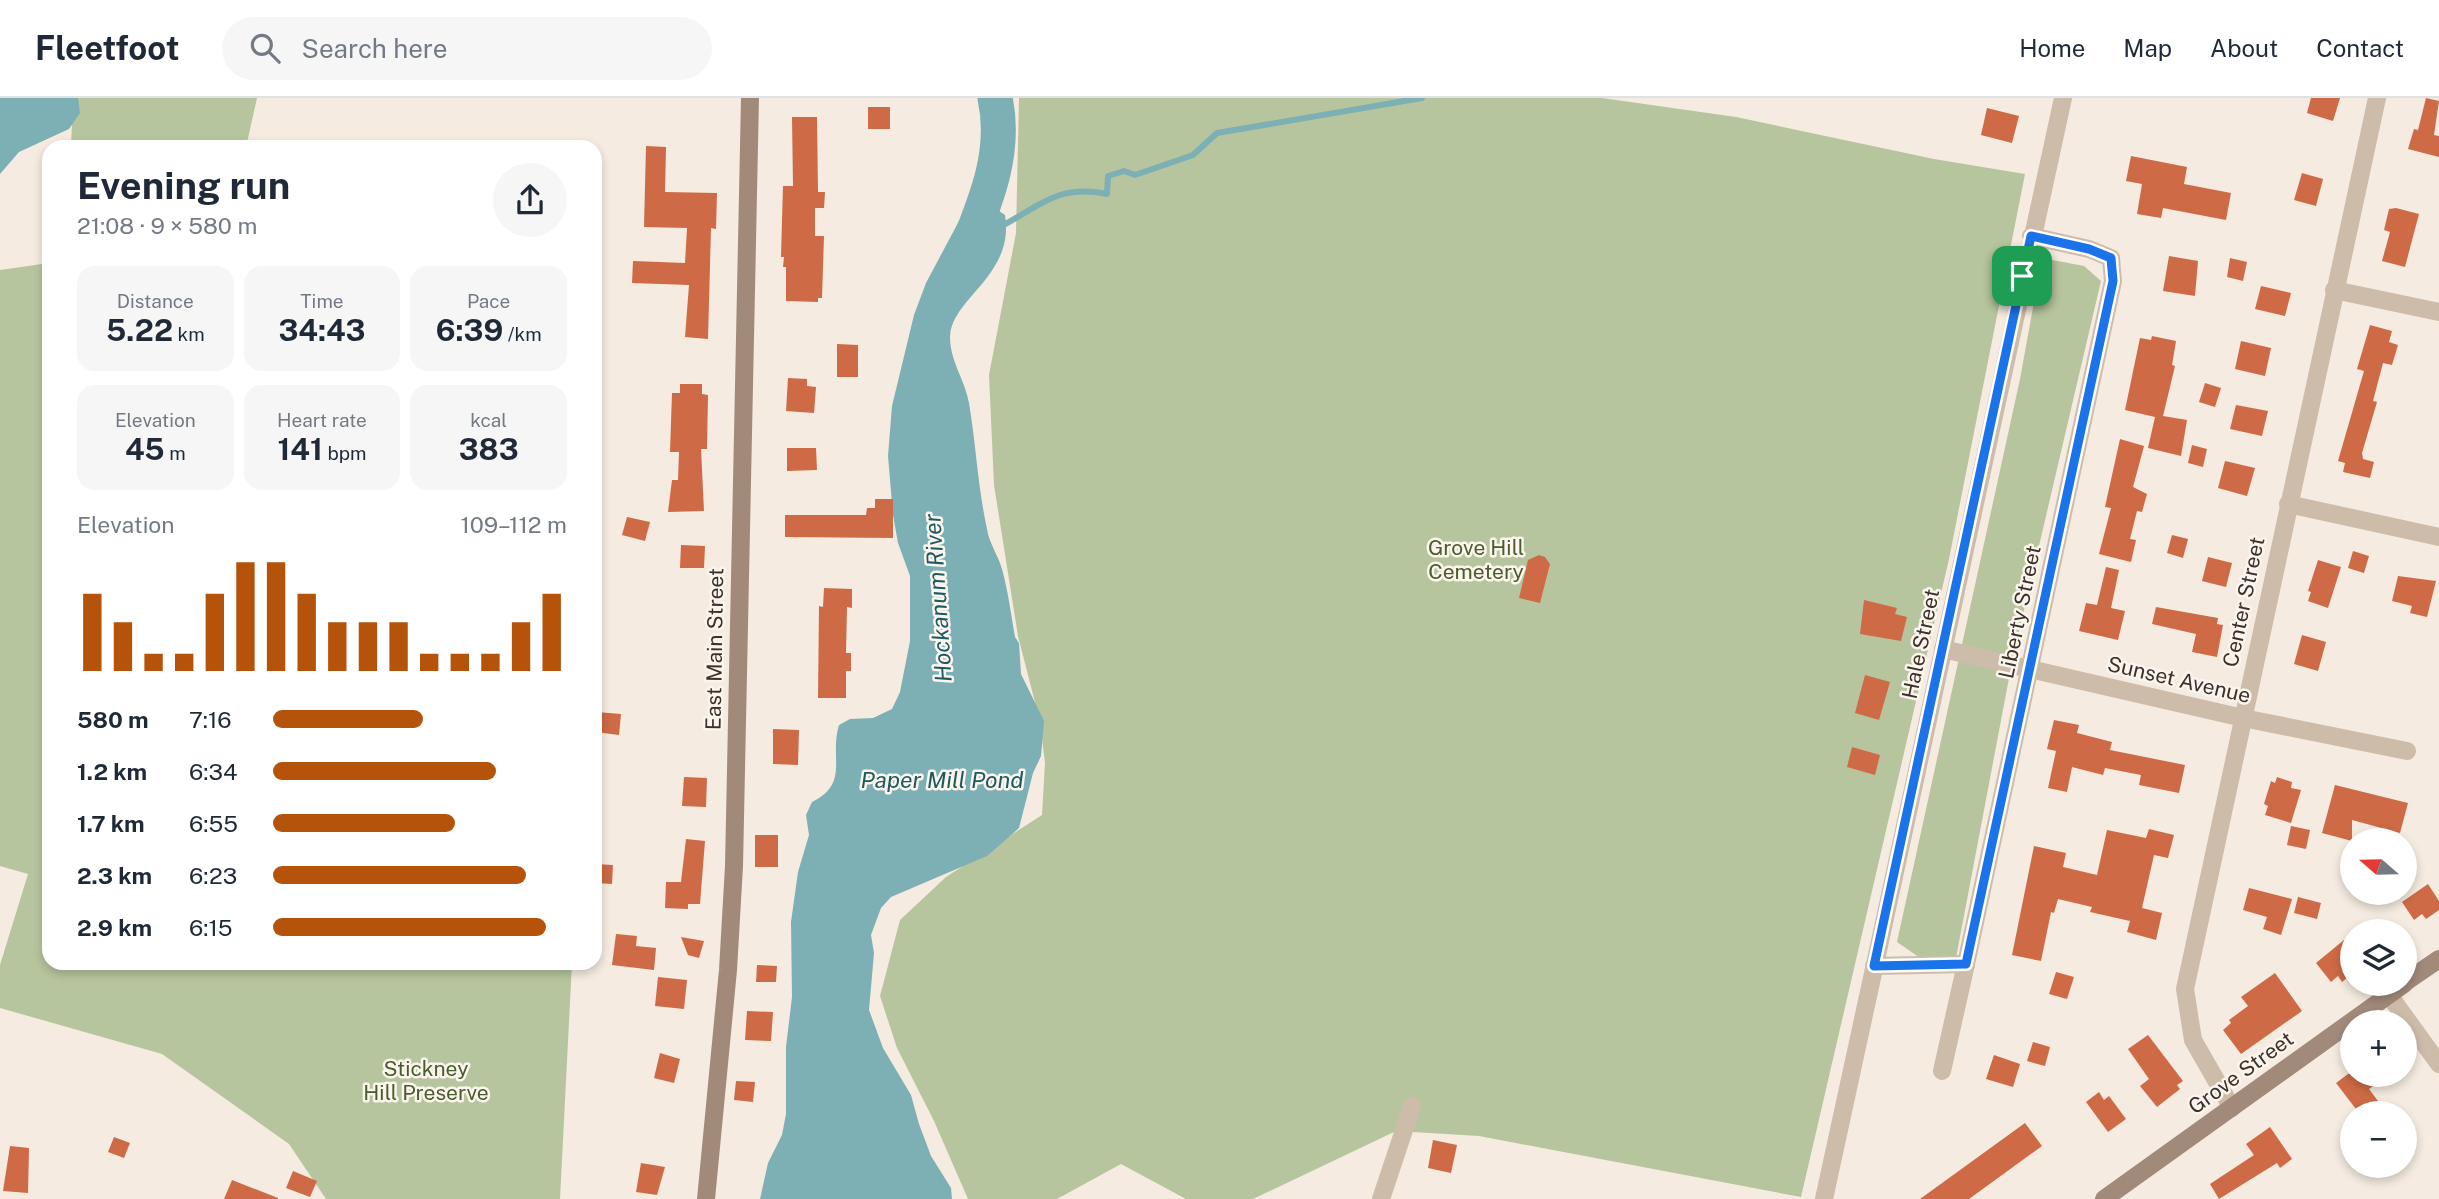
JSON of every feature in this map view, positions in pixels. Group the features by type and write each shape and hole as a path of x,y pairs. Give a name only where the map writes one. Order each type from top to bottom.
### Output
{"main road":[{"name":"East Main Street","path":"706,1199 732,901 750,98"},
{"name":"Grove Street","path":"2417,974 2439,958"},
{"name":"Grove Street","path":"2104,1199 2388,996"}],"street":[{"name":"Hale Street","path":"1824,1199 2063,98"},
{"name":"Center Street","path":"2231,1108 2193,1040 2185,989 2377,98"},
{"name":"Liberty Street","path":"1942,1071 2031,671 2113,281 2111,258 2089,249 2031,236"},
{"path":"2334,290 2439,312"},
{"path":"2288,504 2439,537"},
{"name":"Sunset Avenue","path":"1943,649 2243,718 2407,751"},
{"path":"1874,966 1966,964"},
{"path":"2390,996 2439,1063"},
{"path":"1381,1199 1412,1106"}],"green space":[{"path":"73,98 257,98 248,140 71,140"},
{"name":"Grove Hill Cemetery","path":"1019,98 1602,98 1736,117 1934,159 2025,174 1949,559 1801,1197 1479,1136 1396,1131 1253,1199 1186,1199 1121,1164 1057,1199 968,1199 934,1121 897,1048 880,996 900,920 946,877 1042,815 1045,763 1040,722 1018,636 994,485 989,375 1016,233"},
{"path":"2042,258 2084,266 2101,281 2013,657 1956,958 1926,962 1897,942 2020,379"},
{"name":"Stickney Hill Preserve","path":"42,264 42,970 572,970 560,1199 326,1199 289,1144 162,1054 0,1008 0,965 28,874 0,866 0,270"}],"water":[{"path":"0,98 78,98 80,113 69,129 19,152 0,174"},
{"name":"Paper Mill Pond","path":"983,209 999,211 1005,215 1006,236 1001,254 992,270 960,310 950,337 955,362 969,403 984,514 1004,577 1015,637 1019,643 1021,674 1044,721 1041,756 1033,773 1019,828 987,856 891,897 881,908 871,935 874,953 869,1010 883,1048 911,1095 931,1156 951,1188 952,1199 760,1199 768,1163 782,1135 786,1114 786,1047 792,997 791,922 798,872 809,835 806,815 812,802 824,795 835,778 839,725 850,719 873,718 892,709 900,692 910,641 910,576 898,543 888,456 892,406 914,315 926,283 959,221 969,212"}],"building":[{"path":"2311,98 2340,98 2333,121 2307,113"},
{"path":"2426,98 2439,101 2434,135 2439,136 2439,157 2408,149 2414,129 2418,130"},
{"path":"868,107 890,107 890,129 868,129"},
{"path":"1987,108 2019,116 2012,143 1981,135"},
{"path":"792,117 817,117 818,192 825,192 824,208 815,208 815,236 824,236 822,298 818,298 818,302 786,301 786,267 783,267 784,257 781,257 783,186 793,186"},
{"path":"646,146 666,147 665,192 717,193 716,229 711,228 708,339 685,337 689,285 632,283 633,261 685,263 687,228 644,227"},
{"path":"2131,156 2187,167 2184,184 2231,193 2226,220 2163,208 2161,218 2137,214 2142,184 2126,181"},
{"path":"2302,173 2323,179 2316,206 2294,200"},
{"path":"2396,208 2419,214 2405,267 2382,261 2390,232 2384,230 2389,209"},
{"path":"2169,256 2198,261 2195,296 2163,291"},
{"path":"2230,258 2247,262 2243,281 2227,277"},
{"path":"2261,286 2291,293 2285,316 2255,309"},
{"path":"2370,325 2392,331 2389,342 2398,345 2392,365 2383,363 2373,401 2377,402 2362,453 2363,459 2374,462 2370,478 2343,472 2345,463 2338,461 2364,371 2357,369"},
{"path":"2152,336 2176,341 2172,365 2175,366 2163,416 2187,420 2181,456 2148,448 2155,417 2125,410 2140,338 2151,340"},
{"path":"2241,341 2271,348 2265,376 2235,369"},
{"path":"837,344 858,345 858,377 837,377"},
{"path":"788,378 807,379 807,386 816,387 814,413 786,411"},
{"path":"2205,383 2221,388 2215,407 2199,402"},
{"path":"680,384 702,384 702,394 708,395 707,449 701,449 704,511 668,512 672,480 678,480 679,452 670,452 672,393 680,393"},
{"path":"2236,405 2268,411 2262,436 2230,429"},
{"path":"2120,439 2144,446 2133,487 2147,494 2142,512 2137,511 2130,539 2136,540 2131,562 2099,554 2111,508 2105,507"},
{"path":"2192,445 2207,449 2203,467 2188,463"},
{"path":"787,448 816,448 817,470 787,471"},
{"path":"2225,461 2255,468 2247,496 2218,488"},
{"path":"875,499 893,499 893,538 785,537 785,515 866,515 867,508 875,508"},
{"path":"627,517 650,522 645,541 622,535"},
{"path":"2172,535 2188,539 2183,558 2167,553"},
{"path":"681,545 705,546 704,568 680,568"},
{"path":"2353,551 2369,556 2364,573 2348,568"},
{"path":"1539,555 1545,557 1550,564 1540,603 1519,598 1528,560"},
{"path":"2208,557 2232,563 2226,587 2202,581"},
{"path":"2318,560 2341,567 2328,608 2308,601 2311,592 2308,591"},
{"path":"2106,567 2119,570 2111,608 2125,611 2118,640 2079,631 2086,603 2097,605"},
{"path":"2398,576 2436,581 2427,617 2410,613 2412,606 2392,601"},
{"path":"824,588 852,589 852,608 847,607 846,653 851,653 851,671 846,671 846,698 818,698 819,606 823,607"},
{"path":"1864,600 1897,608 1895,614 1907,617 1901,641 1860,634"},
{"path":"2156,607 2218,618 2217,624 2223,625 2217,657 2192,652 2196,634 2152,624"},
{"path":"2302,635 2326,642 2318,671 2294,664"},
{"path":"1865,675 1890,682 1879,720 1855,713"},
{"path":"602,712 621,714 619,735 602,733"},
{"path":"2054,720 2079,725 2077,733 2112,742 2110,750 2185,765 2179,793 2139,785 2141,775 2105,768 2103,775 2072,767 2067,792 2048,788 2056,751 2047,749"},
{"path":"773,729 799,730 798,765 773,764"},
{"path":"1852,747 1880,755 1875,775 1847,767"},
{"path":"684,777 707,778 706,807 682,806"},
{"path":"2277,777 2292,782 2291,788 2301,790 2291,823 2265,815 2268,806 2264,804 2271,781 2275,783"},
{"path":"2335,785 2408,803 2401,828 2382,828 2352,820 2352,828 2340,828 2340,838 2322,833"},
{"path":"2291,826 2310,830 2306,849 2287,845"},
{"path":"2149,829 2174,835 2168,858 2154,855 2142,908 2162,913 2156,940 2127,932 2130,921 2090,912 2092,907 2058,899 2054,913 2051,912 2041,961 2012,955 2034,846 2066,853 2063,867 2097,875 2107,830 2146,838"},
{"path":"755,835 778,835 778,867 755,867"},
{"path":"686,839 705,841 700,904 688,904 688,909 665,908 666,882 681,882"},
{"path":"602,864 613,865 612,884 602,883"},
{"path":"2428,884 2439,901 2439,910 2426,919 2422,914 2413,919 2404,905 2417,905 2417,892"},
{"path":"2249,888 2292,899 2281,935 2263,929 2267,917 2243,910"},
{"path":"2298,897 2321,903 2317,919 2294,913"},
{"path":"616,934 637,936 636,946 656,948 654,970 612,965"},
{"path":"681,937 704,941 699,958 688,955"},
{"path":"2340,943 2340,979 2338,976 2331,982 2316,963"},
{"path":"757,965 777,966 776,982 756,982"},
{"path":"2056,972 2074,977 2067,999 2049,994"},
{"path":"2275,973 2302,1011 2241,1054 2223,1030 2231,1023 2229,1020 2248,1006 2241,997"},
{"path":"658,977 687,980 684,1009 655,1006"},
{"path":"747,1011 773,1012 771,1041 745,1040"},
{"path":"2148,1035 2183,1081 2177,1085 2180,1089 2157,1107 2140,1086 2149,1079 2128,1049"},
{"path":"2033,1042 2050,1047 2045,1066 2027,1061"},
{"path":"660,1053 680,1059 674,1083 654,1078"},
{"path":"1994,1055 2020,1064 2013,1087 1986,1079"},
{"path":"2340,1080 2340,1087 2372,1087 2369,1089 2378,1101 2350,1101 2336,1083"},
{"path":"736,1081 755,1082 753,1102 734,1100"},
{"path":"2099,1092 2104,1100 2109,1096 2126,1119 2108,1132 2086,1102"},
{"path":"2025,1123 2042,1146 1969,1199 1920,1199"},
{"path":"2270,1127 2292,1159 2280,1168 2277,1163 2219,1199 2210,1184 2254,1155 2246,1144"},
{"path":"114,1137 130,1143 124,1158 108,1152"},
{"path":"1433,1140 1457,1145 1451,1173 1428,1168"},
{"path":"10,1146 29,1148 28,1193 3,1191"},
{"path":"641,1163 665,1167 657,1195 636,1192"},
{"path":"293,1171 317,1181 310,1197 286,1188"},
{"path":"232,1180 278,1198 278,1199 224,1199"}],"waterway":[{"name":"Hockanum River","path":"965,253 986,196 996,158 998,118 995,98"},
{"path":"1000,227 1062,195 1075,192 1107,194 1108,176 1124,171 1135,175 1193,155 1217,133 1422,98"}],"route":[{"path":"2031,236 2089,249 2111,258 2113,281 2031,671 1966,964 1874,966 1943,649 2022,276 2031,236"}]}
